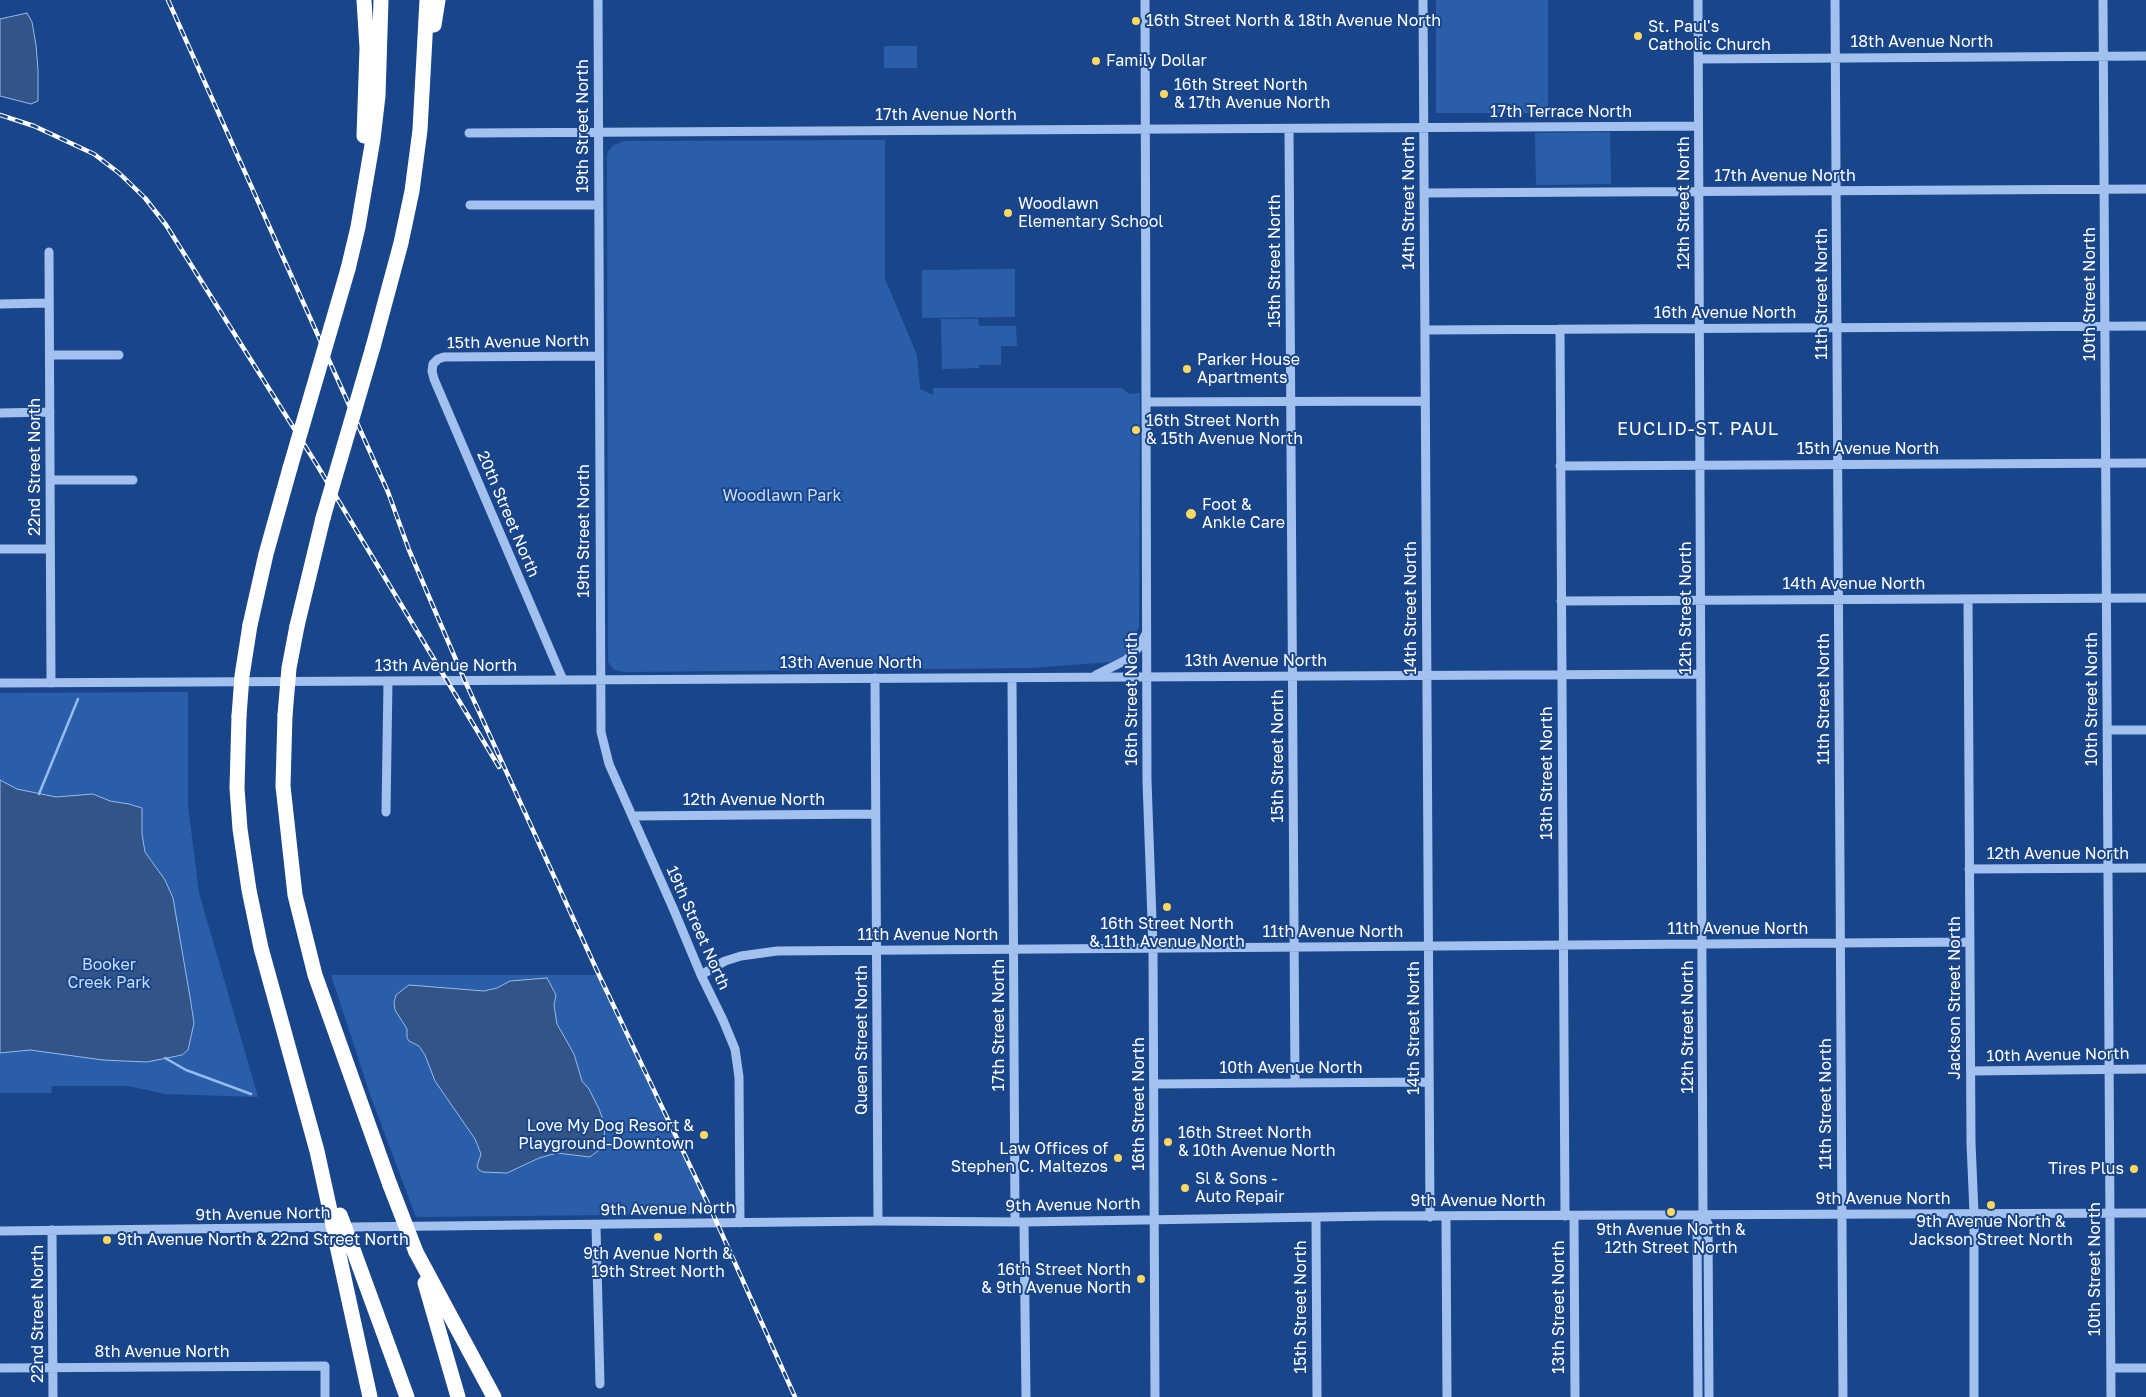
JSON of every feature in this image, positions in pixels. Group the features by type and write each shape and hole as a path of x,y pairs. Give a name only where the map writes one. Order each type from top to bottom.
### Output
{"highway":[{"path":"358,227 366,78 364,0"},
{"path":"382,0 376,113 358,227 348,269 266,554 250,626 238,716 238,796 240,829 249,890 277,1011 343,1241 407,1397"},
{"path":"427,0 423,83 412,191 399,251 323,518 296,626 286,715 283,786 295,895 315,975 416,1252 458,1397"},
{"path":"423,83 438,0"},
{"path":"343,1241 370,1397"},
{"path":"416,1252 494,1397"}],"street":[{"name":"19th Street North","path":"598,0 601,732 603,748 700,975 730,1035 738,1062 740,1223"},
{"name":"16th Street North","path":"1145,0 1147,781 1153,948 1156,1397"},
{"name":"14th Street North","path":"1423,0 1430,1217"},
{"name":"12th Street North","path":"1698,0 1703,1215 1708,1224 1709,1397"},
{"name":"11th Street North","path":"1835,0 1843,1397"},
{"name":"10th Street North","path":"2103,0 2111,1397"},
{"name":"18th Avenue North","path":"1698,58 2146,56"},
{"name":"17th Terrace North","path":"1424,128 1698,126"},
{"name":"15th Street North","path":"1289,128 1295,1083"},
{"name":"17th Avenue North","path":"469,133 1424,128"},
{"name":"17th Avenue North","path":"1424,194 2146,189"},
{"path":"470,205 598,206"},
{"name":"22nd Street North","path":"50,252 48,303 50,355 50,683"},
{"path":"0,304 48,303"},
{"name":"16th Avenue North","path":"1425,330 2146,326"},
{"name":"13th Street North","path":"1560,329 1563,945 1575,1397"},
{"path":"50,355 119,355"},
{"name":"15th Avenue North","path":"438,359 444,357 598,356"},
{"name":"20th Street North","path":"438,359 433,364 434,379 562,680"},
{"path":"1146,402 1425,401"},
{"path":"0,413 50,412"},
{"name":"15th Avenue North","path":"1560,466 2146,462"},
{"path":"50,480 133,480"},
{"path":"0,549 50,549"},
{"name":"14th Avenue North","path":"1561,601 2146,598"},
{"name":"Jackson Street North","path":"1968,599 1970,1071 1974,1214 1974,1397"},
{"path":"1093,677 1126,660 1138,648 1147,631"},
{"name":"13th Avenue North","path":"0,683 1701,674"},
{"name":"Queen Street North","path":"874,678 878,1222"},
{"name":"17th Street North","path":"1012,678 1014,950 1026,1397"},
{"path":"386,812 388,681"},
{"path":"2107,730 2146,730"},
{"name":"12th Avenue North","path":"632,816 875,814"},
{"name":"12th Avenue North","path":"1970,870 2146,868"},
{"name":"11th Avenue North","path":"700,975 725,961 756,953 777,951 1970,942"},
{"name":"10th Avenue North","path":"1970,1071 2146,1070"},
{"name":"10th Avenue North","path":"1154,1084 1429,1082"},
{"name":"9th Avenue North","path":"0,1231 1020,1222 1154,1218 2146,1213"},
{"name":"12th Street North","path":"1698,1397 1697,1223 1703,1215"},
{"path":"1446,1217 1447,1397"},
{"name":"15th Street North","path":"1316,1218 1317,1397"},
{"path":"596,1226 600,1384"},
{"name":"22nd Street North","path":"52,1230 54,1397"},
{"name":"8th Avenue North","path":"0,1368 325,1366 325,1397"},
{"path":"2111,1368 2146,1368"}],"green space":[{"path":"1436,0 1548,0 1548,113 1436,113"},
{"path":"884,46 917,46 917,68 884,68"},
{"path":"1610,132 1611,184 1536,185 1535,133"},
{"name":"Woodlawn Park","path":"885,140 885,279 917,355 920,389 933,395 933,388 1122,388 1129,394 1140,393 1139,626 1131,648 1122,657 1111,662 1031,668 624,672 614,670 608,662 607,155 609,150 614,145 624,141"},
{"path":"1015,269 1015,317 922,318 922,270"},
{"path":"941,319 978,319 979,326 1016,326 1017,346 1001,346 1001,365 979,365 979,368 942,369"},
{"name":"Booker Creek Park","path":"188,692 188,805 199,893 258,1097 165,1094 128,1086 52,1086 51,1093 0,1093 0,693"},
{"path":"331,975 599,975 713,1214 416,1217 371,1097"}],"shaded area":[{"path":"27,13 32,22 38,70 38,101 31,104 0,96 0,19"},
{"path":"0,780 17,789 56,797 93,794 110,801 142,808 142,834 145,852 165,880 173,898 190,997 194,1023 188,1050 182,1055 147,1062 103,1060 30,1050 0,1053"},
{"path":"547,978 556,995 554,1005 557,1024 574,1054 582,1081 589,1089 599,1109 605,1125 604,1139 599,1150 590,1157 557,1153 539,1158 507,1173 483,1172 477,1166 481,1154 475,1139 435,1081 425,1055 419,1046 407,1038 407,1029 395,1010 394,1002 396,995 409,985 484,991 497,988 510,981"}],"waterway":[{"path":"39,794 78,699"},
{"path":"165,1058 186,1070 251,1094"}],"railway":[{"path":"168,0 388,492 409,550 465,681 599,975 713,1214 795,1397"},
{"path":"0,115 34,126 94,154 119,173 145,198 166,225 317,465 499,767"}],"place":[{"name":"16th Street North & 18th Avenue North","path":"1136,21"},
{"name":"St. Paul's Catholic Church","path":"1638,36"},
{"name":"Family Dollar","path":"1096,61"},
{"name":"16th Street North & 17th Avenue North","path":"1164,94"},
{"name":"Woodlawn Elementary School","path":"1008,213"},
{"name":"Parker House Apartments","path":"1187,369"},
{"name":"16th Street North & 15th Avenue North","path":"1136,430"},
{"name":"Foot & Ankle Care","path":"1191,514"},
{"name":"16th Street North & 11th Avenue North","path":"1167,907"},
{"name":"Love My Dog Resort & Playground-Downtown","path":"704,1135"},
{"name":"16th Street North & 10th Avenue North","path":"1168,1142"},
{"name":"Law Offices of Stephen C. Maltezos","path":"1118,1158"},
{"name":"Tires Plus","path":"2134,1169"},
{"name":"Sl & Sons - Auto Repair","path":"1185,1188"},
{"name":"9th Avenue North & Jackson Street North","path":"1991,1205"},
{"name":"9th Avenue North & 12th Street North","path":"1671,1212"},
{"name":"9th Avenue North & 19th Street North","path":"658,1237"},
{"name":"9th Avenue North & 22nd Street North","path":"107,1240"},
{"name":"16th Street North & 9th Avenue North","path":"1141,1279"}],"district":[{"name":"EUCLID-ST. PAUL","path":"1698,429"}]}
